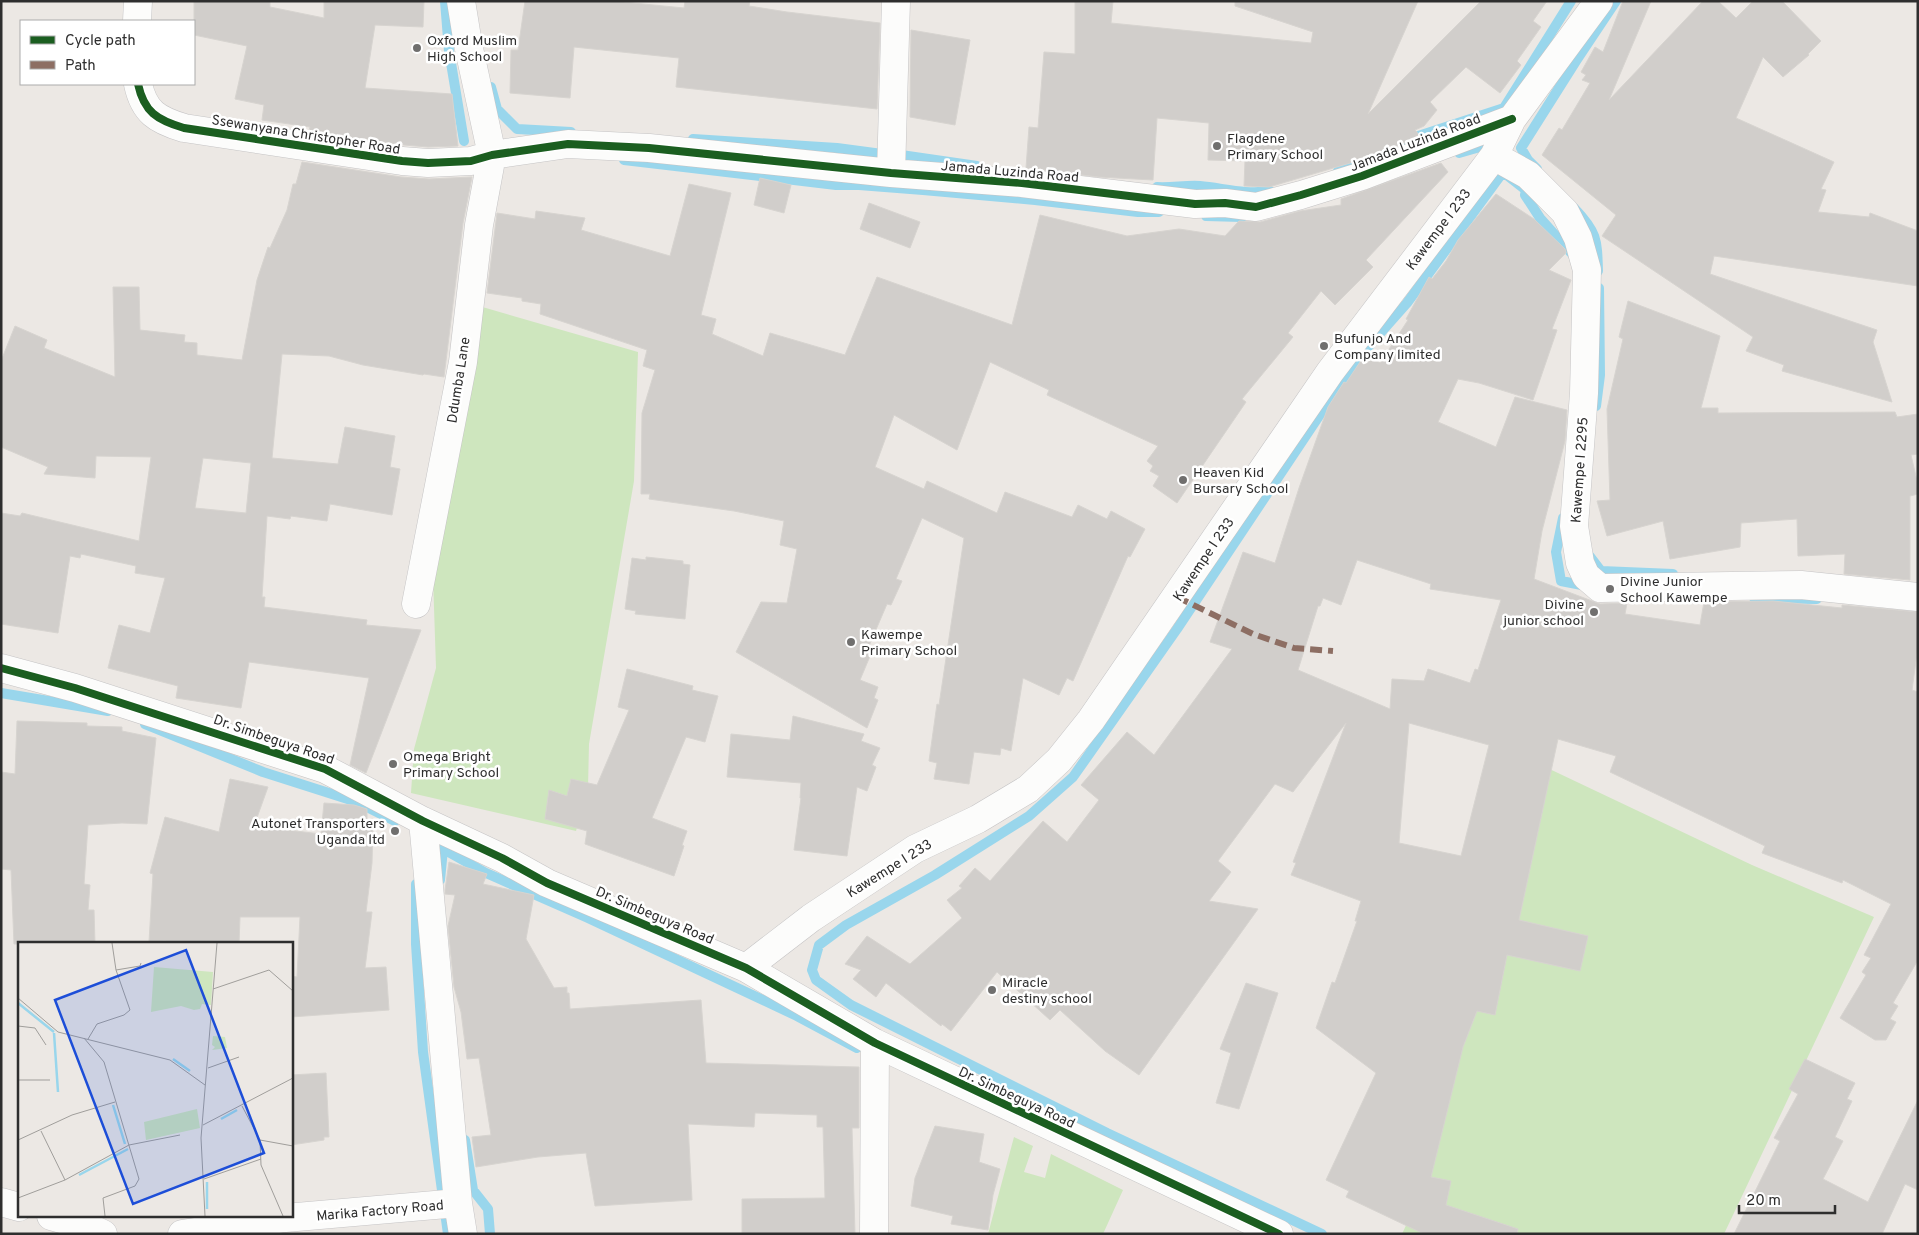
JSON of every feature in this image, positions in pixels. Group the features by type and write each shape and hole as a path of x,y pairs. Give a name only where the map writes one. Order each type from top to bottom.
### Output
{"street":[{"path":"137,20 138,1"},
{"path":"461,1 468,44 492,155"},
{"path":"891,173 896,1"},
{"name":"Kawempe I 233","path":"746,968 811,918 915,849 978,819 1028,789 1059,760 1091,720 1330,372 1494,156 1512,119 1599,1"},
{"name":"Ssewanyana Christopher Road","path":"138,85 142,99 152,114 168,123 184,128 402,161 428,163 471,161 492,155"},
{"name":"Jamada Luzinda Road","path":"492,155 568,144 649,148 891,173 1022,184 1195,204 1225,203 1256,207 1362,176 1512,119"},
{"name":"Ddumba Lane","path":"416,604 462,373 479,225 492,155"},
{"name":"Kawempe I 2295","path":"1494,156 1528,175 1565,212 1578,238 1587,270 1584,394 1574,526 1580,563 1586,576 1600,588 1800,586 1918,597"},
{"name":"Dr. Simbeguya Road","path":"1,668 75,688 325,769 423,821 502,858 546,883 746,968 876,1044 1280,1234"},
{"path":"423,821 458,1203 463,1234"},
{"path":"874,1234 876,1044"},
{"path":"1,1202 18,1207"},
{"name":"Marika Factory Road","path":"292,1217 458,1203"},
{"path":"58,1218 86,1226 103,1234"},
{"name":"Marika Factory Road","path":"182,1234 285,1218"}],"green space":[{"path":"479,306 638,352 634,481 589,744 588,788 576,831 411,793 414,749 436,668 433,577"},
{"path":"1520,755 1752,865 1874,917 1724,1234 1402,1234 1421,1193 1392,1114 1473,1022"},
{"path":"1014,1137 1033,1146 1024,1172 1045,1178 1051,1154 1123,1190 1103,1234 988,1234"}],"building":[{"path":"194,1 270,1 270,7 324,18 324,1 424,1 423,27 375,25 365,88 452,94 458,146 428,147 404,145 309,131 310,127 262,120 264,105 235,99 247,46 195,35"},
{"path":"525,1 613,1 684,8 685,1 750,1 749,6 880,23 877,109 676,87 679,58 574,47 570,98 510,93 511,50 518,50"},
{"path":"1113,1 1111,23 1311,43 1313,32 1235,6 1235,1 1418,1 1368,114 1481,1 1547,1 1533,21 1541,27 1517,61 1521,65 1500,93 1466,67 1430,102 1437,110 1424,126 1415,130 1421,137 1357,161 1269,187 1244,186 1245,161 1208,160 1209,123 1157,118 1153,180 1099,177 1026,168 1029,127 1038,128 1044,52 1075,54 1075,2"},
{"path":"1623,1 1651,1 1609,100 1703,1 1718,1 1736,18 1753,1 1782,1 1821,41 1809,55 1783,77 1763,57 1736,118 1834,162 1821,189 1826,190 1818,212 1869,217 1870,213 1918,231 1918,286 1714,256 1710,274 1877,330 1873,342 1892,402 1782,371 1784,365 1746,351 1753,337 1602,236 1616,215 1542,155 1559,128 1562,130 1590,83 1582,80 1586,75 1581,72 1595,47 1603,52"},
{"path":"911,30 970,40 955,125 910,117"},
{"path":"302,162 401,177 429,179 472,177 463,223 444,377 363,365 329,356 282,354 272,458 338,464 345,427 395,436 390,467 400,469 392,515 330,504 327,521 291,516 290,519 267,516 262,597 265,597 264,607 367,620 366,625 421,630 366,773 350,765 369,678 249,662 241,708 176,698 178,686 108,668 119,625 150,633 165,578 135,573 136,566 81,554 80,558 70,556 58,633 1,624 1,513 20,516 22,513 139,541 151,457 96,456 95,478 44,474 48,467 1,447 1,361 15,326 47,340 44,348 115,377 113,287 139,287 140,330 185,335 184,342 197,343 197,355 242,360 257,280 268,247 270,248 287,210 293,184 296,184","holes":["203,458 251,463 246,513 195,508"]},
{"path":"1441,163 1448,172 1366,260 1373,267 1335,305 1321,291 1288,333 1293,337 1242,399 1246,402 1177,503 1153,486 1159,476 1150,471 1153,466 1147,461 1158,446 1047,395 1049,390 990,362 957,450 894,415 875,467 924,489 927,481 997,513 1005,492 1072,517 1078,505 1107,519 1111,511 1145,529 1130,557 1128,556 1073,681 1067,678 1059,695 1023,678 1011,751 1001,748 1000,755 974,752 969,784 934,779 937,763 929,761 964,538 922,518 896,579 902,581 891,605 887,604 869,646 873,649 860,680 878,687 874,698 878,700 867,728 736,652 761,602 787,603 797,549 780,545 784,521 734,511 649,499 650,494 641,494 642,413 655,370 643,366 647,350 540,314 541,304 522,301 522,298 487,293 497,213 535,219 536,211 585,218 581,230 670,256 689,184 731,193 701,315 716,319 712,334 763,356 770,333 845,355 877,277 1012,325 1040,215 1127,236 1179,229 1225,236 1239,221 1260,222 1300,211 1341,205 1341,199"},
{"path":"760,178 791,185 784,213 754,205"},
{"path":"1496,194 1534,219 1565,249 1566,253 1549,270 1571,280 1552,329 1557,330 1533,400 1479,383 1458,379 1438,422 1496,447 1515,397 1567,410 1565,441 1542,531 1534,579 1600,604 1627,603 1625,614 1700,625 1704,602 1773,601 1842,608 1842,605 1918,612 1918,646 1912,690 1918,692 1918,960 1893,1003 1898,1006 1890,1019 1896,1022 1886,1040 1875,1040 1840,1018 1866,975 1862,972 1871,958 1864,955 1891,904 1843,880 1842,883 1762,853 1765,846 1610,772 1616,756 1558,739 1519,920 1588,936 1580,971 1507,955 1495,1015 1477,1011 1463,1047 1431,1177 1451,1181 1446,1205 1518,1229 1517,1234 1424,1234 1346,1197 1349,1191 1326,1180 1376,1073 1316,1028 1332,982 1335,983 1357,921 1355,921 1361,901 1291,875 1296,863 1293,862 1346,723 1293,792 1275,784 1218,861 1231,872 1209,901 1258,909 1139,1075 1105,1051 1060,1010 1050,1020 997,972 951,1031 942,1024 941,1026 886,983 876,997 853,979 861,970 845,964 867,936 910,964 962,918 947,900 962,888 959,886 975,868 990,881 1043,821 1067,842 1099,800 1081,785 1127,732 1154,755 1232,649 1210,642 1243,552 1275,563 1328,407 1366,353 1380,363 1408,320 1406,319 1429,277 1432,279 1446,261 1458,240","holes":["1357,560 1431,584 1430,589 1501,600 1478,670 1475,669 1470,683 1428,669 1424,681 1392,679 1390,709 1298,670 1318,606 1320,606 1323,598 1341,605","1409,723 1489,745 1461,856 1399,843"]},
{"path":"869,203 920,222 910,248 860,229"},
{"path":"1628,301 1720,336 1701,408 1718,408 1718,413 1895,412 1897,417 1918,414 1918,454 1911,455 1918,485 1918,494 1910,496 1910,580 1844,574 1845,554 1798,556 1797,519 1741,523 1740,547 1670,559 1663,521 1607,536 1597,501 1610,500 1607,409 1623,339 1619,337"},
{"path":"646,557 683,561 683,564 690,565 685,619 635,614 636,611 625,609 632,558 646,560"},
{"path":"627,669 693,686 692,690 718,696 705,742 686,737 652,818 687,831 674,876 585,844 587,831 545,819 549,790 567,796 571,779 597,785 629,710 618,707"},
{"path":"793,716 864,734 861,741 880,748 872,765 876,767 867,791 857,787 847,856 794,850 801,798 801,783 727,777 731,734 790,740"},
{"path":"17,721 87,723 87,726 122,727 122,731 156,738 147,824 88,825 84,884 90,885 88,910 94,910 95,942 18,942 18,944 14,944 11,870 1,869 1,772 15,774"},
{"path":"230,779 268,787 254,826 321,834 324,803 354,805 367,809 367,823 373,823 372,863 366,912 372,912 365,968 386,967 389,1010 292,1017 292,976 297,977 300,917 240,917 239,942 149,942 153,874 150,873 165,817 219,832"},
{"path":"449,862 487,874 483,884 534,895 526,939 554,988 567,987 570,1009 701,1000 706,1063 859,1067 859,1128 852,1128 855,1234 742,1234 742,1199 825,1198 823,1127 817,1127 817,1115 755,1113 754,1127 688,1124 692,1200 595,1206 586,1153 538,1157 476,1167 472,1137 491,1135 479,1058 467,1059 461,1012 454,987 448,926 455,895 445,894"},
{"path":"1246,983 1278,993 1239,1109 1216,1103 1231,1053 1220,1049"},
{"path":"1805,1059 1855,1083 1847,1099 1852,1101 1835,1137 1843,1141 1823,1179 1868,1202 1918,1100 1918,1190 1905,1184 1882,1234 1734,1234 1780,1141 1774,1138 1798,1094 1789,1089"},
{"path":"326,1073 329,1137 324,1137 324,1140 292,1145 292,1075"},
{"path":"935,1126 984,1134 979,1162 1000,1169 993,1195 988,1230 951,1224 953,1216 911,1206 915,1178"}],"waterway":[{"path":"445,1 449,51 464,141"},
{"path":"1406,140 1504,108 1571,1"},
{"path":"1537,169 1528,160 1521,148 1616,1"},
{"path":"491,87 497,109 517,129 571,132"},
{"path":"693,139 837,148 882,154"},
{"path":"1459,153 1480,147"},
{"path":"1338,171 1386,149"},
{"path":"901,155 977,166"},
{"path":"624,160 836,185 923,190 1138,212 1159,212"},
{"path":"1322,1234 1107,1133 851,1005 816,980 812,970 819,945 846,925 935,875 1029,816 1073,777 1177,629 1360,356 1407,303 1503,172 1526,190 1525,195 1540,218 1574,258"},
{"path":"1157,187 1195,186 1243,192 1270,191"},
{"path":"1574,208 1587,223 1594,236 1598,271"},
{"path":"1206,216 1242,217"},
{"path":"1596,406 1600,375 1599,288"},
{"path":"1563,518 1556,552 1561,581 1587,586"},
{"path":"1588,554 1601,571 1673,574"},
{"path":"1754,598 1817,599"},
{"path":"1,693 108,711"},
{"path":"145,724 263,772 357,802 395,821"},
{"path":"440,880 443,849 486,873 588,918 797,1016 857,1048"},
{"path":"416,884 416,944 423,1052 448,1234"},
{"path":"465,1140 473,1190 488,1209 490,1234"}],"marked path":[{"path":"1177,597 1253,634 1294,648 1333,651"}],"cycle path":[{"path":"138,85 144,102 153,114 166,122 184,128 402,161 428,163 471,161 492,155 568,144 649,148 891,173 1022,183 1195,204 1225,203 1256,207 1362,176 1512,119"},
{"path":"1,668 75,688 325,769 423,821 502,858 547,883 746,968 875,1043 1279,1234"}],"place":[{"name":"Oxford Muslim High School","path":"417,48"},
{"name":"Flagdene Primary School","path":"1217,146"},
{"name":"Bufunjo And Company limited","path":"1324,346"},
{"name":"Heaven Kid Bursary School","path":"1183,480"},
{"name":"Divine Junior School Kawempe","path":"1610,589"},
{"name":"Divine junior school","path":"1594,612"},
{"name":"Kawempe Primary School","path":"851,642"},
{"name":"Omega Bright Primary School","path":"393,764"},
{"name":"Autonet Transporters Uganda ltd","path":"395,831"},
{"name":"Miracle destiny school","path":"992,990"}]}
